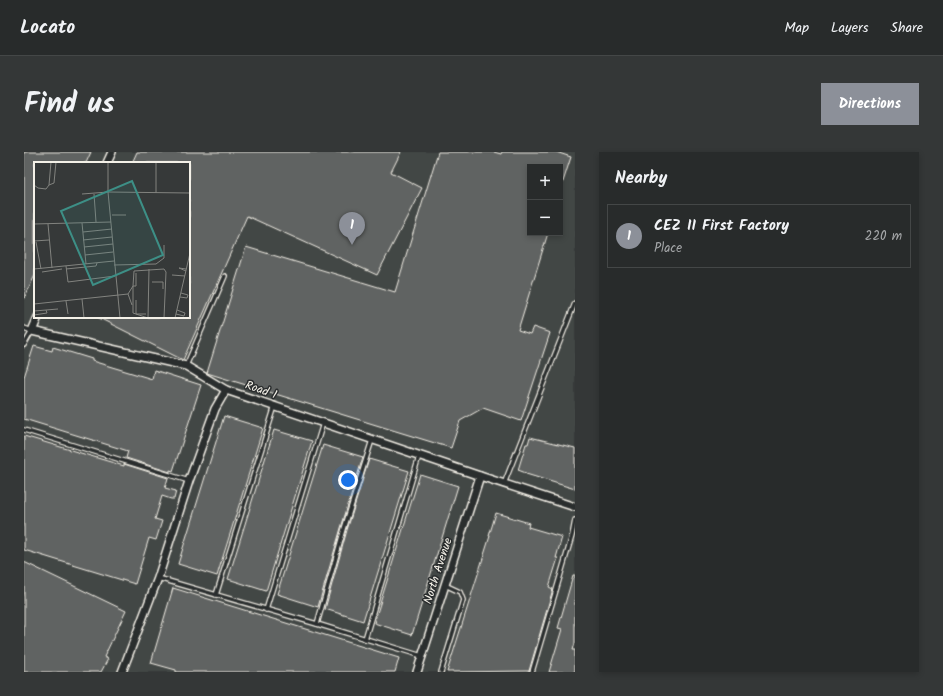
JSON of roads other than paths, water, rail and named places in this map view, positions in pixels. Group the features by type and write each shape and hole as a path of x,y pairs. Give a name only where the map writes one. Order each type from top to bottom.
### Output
{"street":[{"path":"107,162 112,152"},
{"path":"38,318 32,332 186,366 226,390"},
{"name":"Road 1","path":"122,672 158,578 189,481 215,409 226,390 575,508"},
{"name":"North Avenue","path":"417,672 480,476"}],"lane":[{"path":"186,366 225,276"},
{"path":"504,484 575,303"},
{"path":"24,328 32,332 24,345"},
{"path":"216,595 275,406"},
{"path":"266,610 323,423"},
{"path":"24,430 189,481"},
{"path":"317,624 344,528 372,440"},
{"path":"365,639 419,456"},
{"path":"532,672 572,536 575,520"},
{"path":"158,578 422,656"},
{"path":"441,672 463,600 460,592 445,585"}],"place":[{"name":"CEZ II First Factory","path":"352,245"}]}
